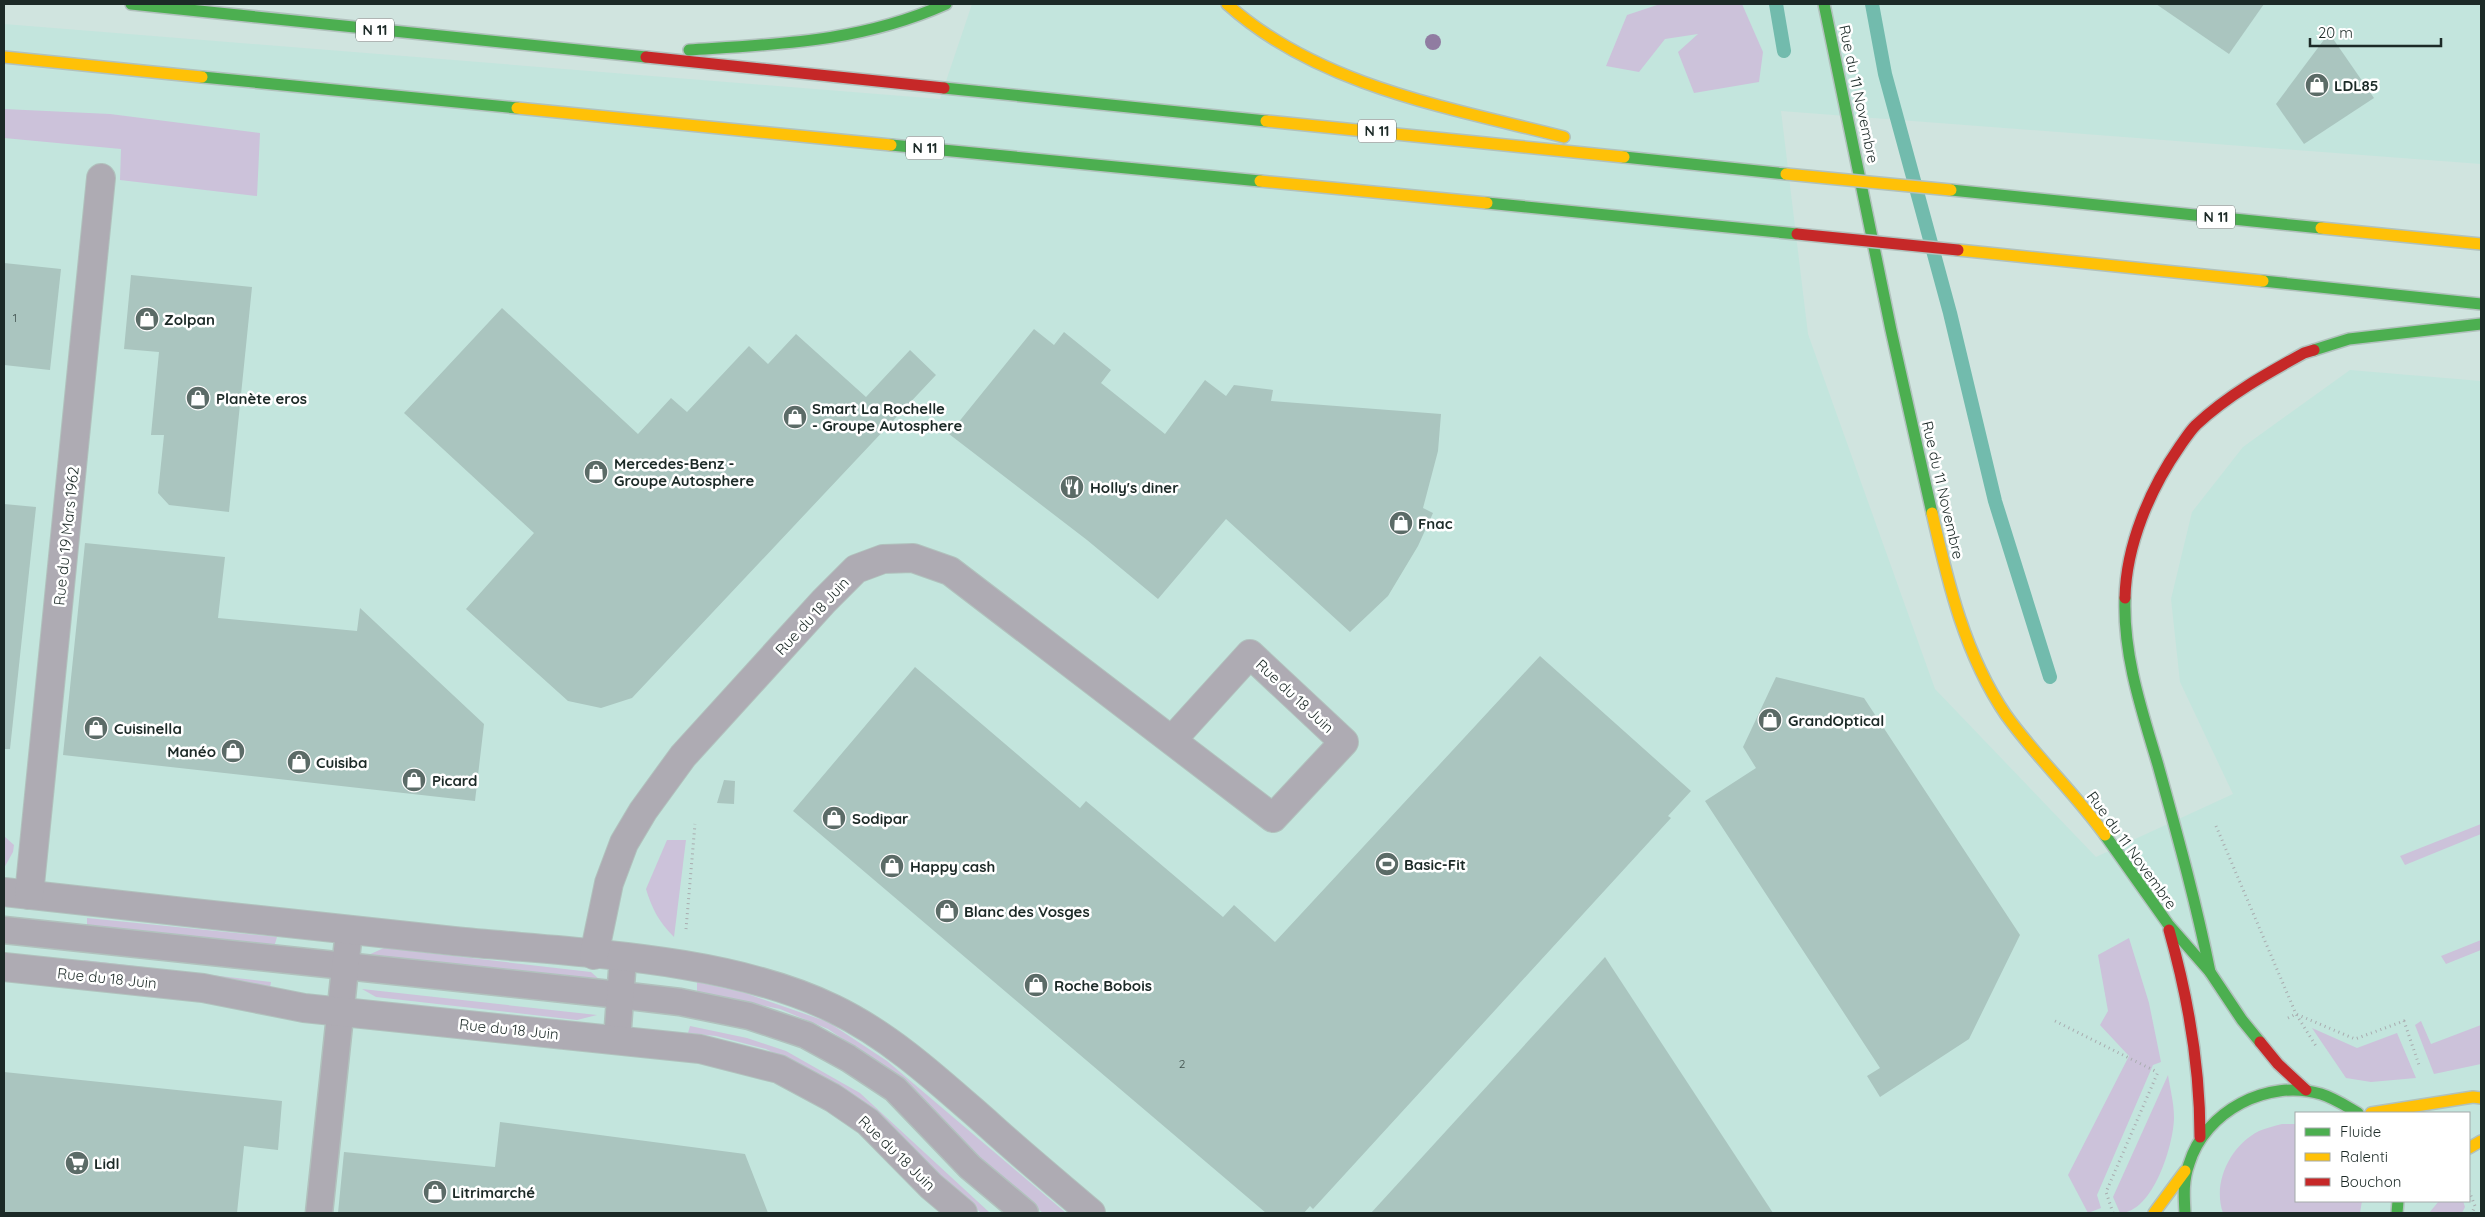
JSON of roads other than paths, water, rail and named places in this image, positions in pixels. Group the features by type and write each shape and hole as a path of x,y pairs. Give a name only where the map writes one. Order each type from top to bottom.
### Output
{"main road":[{"name":"N 11","path":"131,4 619,56 2481,244"},
{"path":"619,56 865,34 897,25 946,4"},
{"path":"1227,4 1258,30 1303,56 1355,78 1410,96 1648,159"},
{"name":"Rue du 11 Novembre","path":"1824,4 1891,330 1936,530 1957,610 1974,658 2006,714 2042,760 2096,822 2168,924 2210,972 2242,1020 2278,1064 2306,1090"},
{"name":"N 11","path":"4,58 1797,234 2481,304"},
{"path":"2210,972 2197,905 2138,696 2124,630 2125,581 2139,526 2162,472 2195,426 2245,386 2304,354 2349,339 2481,324"},
{"name":"Rue du 11 Novembre","path":"2168,924 2185,988 2200,1102 2200,1137"},
{"path":"2154,1213 2186,1169 2200,1137 2220,1114 2246,1098 2276,1090 2306,1090 2335,1099 2356,1112"},
{"path":"2377,1112 2473,1096 2481,1098"},
{"path":"2470,1147 2481,1141"},
{"path":"2184,1213 2182,1201 2186,1169"}],"street":[{"name":"Rue du 19 Mars 1962","path":"16,893 101,178"},
{"name":"Rue du 18 Juin","path":"594,955 609,883 624,843 660,786 683,756 824,601 856,569 883,559 913,558 950,571 1273,818 1344,742 1250,654 1172,740"},
{"path":"16,893 349,931 623,958 683,966 760,980 800,993 844,1014 882,1037 924,1069 1091,1213"},
{"name":"Rue du 18 Juin","path":"4,967 203,988 304,1008 700,1049 766,1065 802,1081 833,1098 868,1122 931,1186 963,1213"}],"lane":[{"path":"4,930 620,995 680,1002 730,1012 806,1035 848,1058 895,1089 970,1167 1025,1213"},
{"path":"319,1213 349,931"},
{"path":"617,1040 623,958"}],"waterway":[{"path":"1776,4 1784,51"},
{"path":"1872,4 1885,74 1950,313 1995,501 2050,677"}],"place":[{"name":"LDL85","path":"2317,85"},
{"name":"Zolpan","path":"147,319"},
{"name":"Planète eros","path":"198,398"},
{"name":"Smart La Rochelle - Groupe Autosphere","path":"795,417"},
{"name":"Mercedes-Benz - Groupe Autosphere","path":"596,472"},
{"name":"Holly's diner","path":"1072,487"},
{"name":"Fnac","path":"1401,523"},
{"name":"GrandOptical","path":"1770,720"},
{"name":"Cuisinella","path":"96,728"},
{"name":"Manéo","path":"233,751"},
{"name":"Cuisiba","path":"299,762"},
{"name":"Picard","path":"414,780"},
{"name":"Sodipar","path":"834,818"},
{"name":"Basic-Fit","path":"1387,864"},
{"name":"Happy cash","path":"892,866"},
{"name":"Blanc des Vosges","path":"947,911"},
{"name":"Roche Bobois","path":"1036,985"},
{"name":"Lidl","path":"77,1163"},
{"name":"Litrimarché","path":"435,1192"}]}
